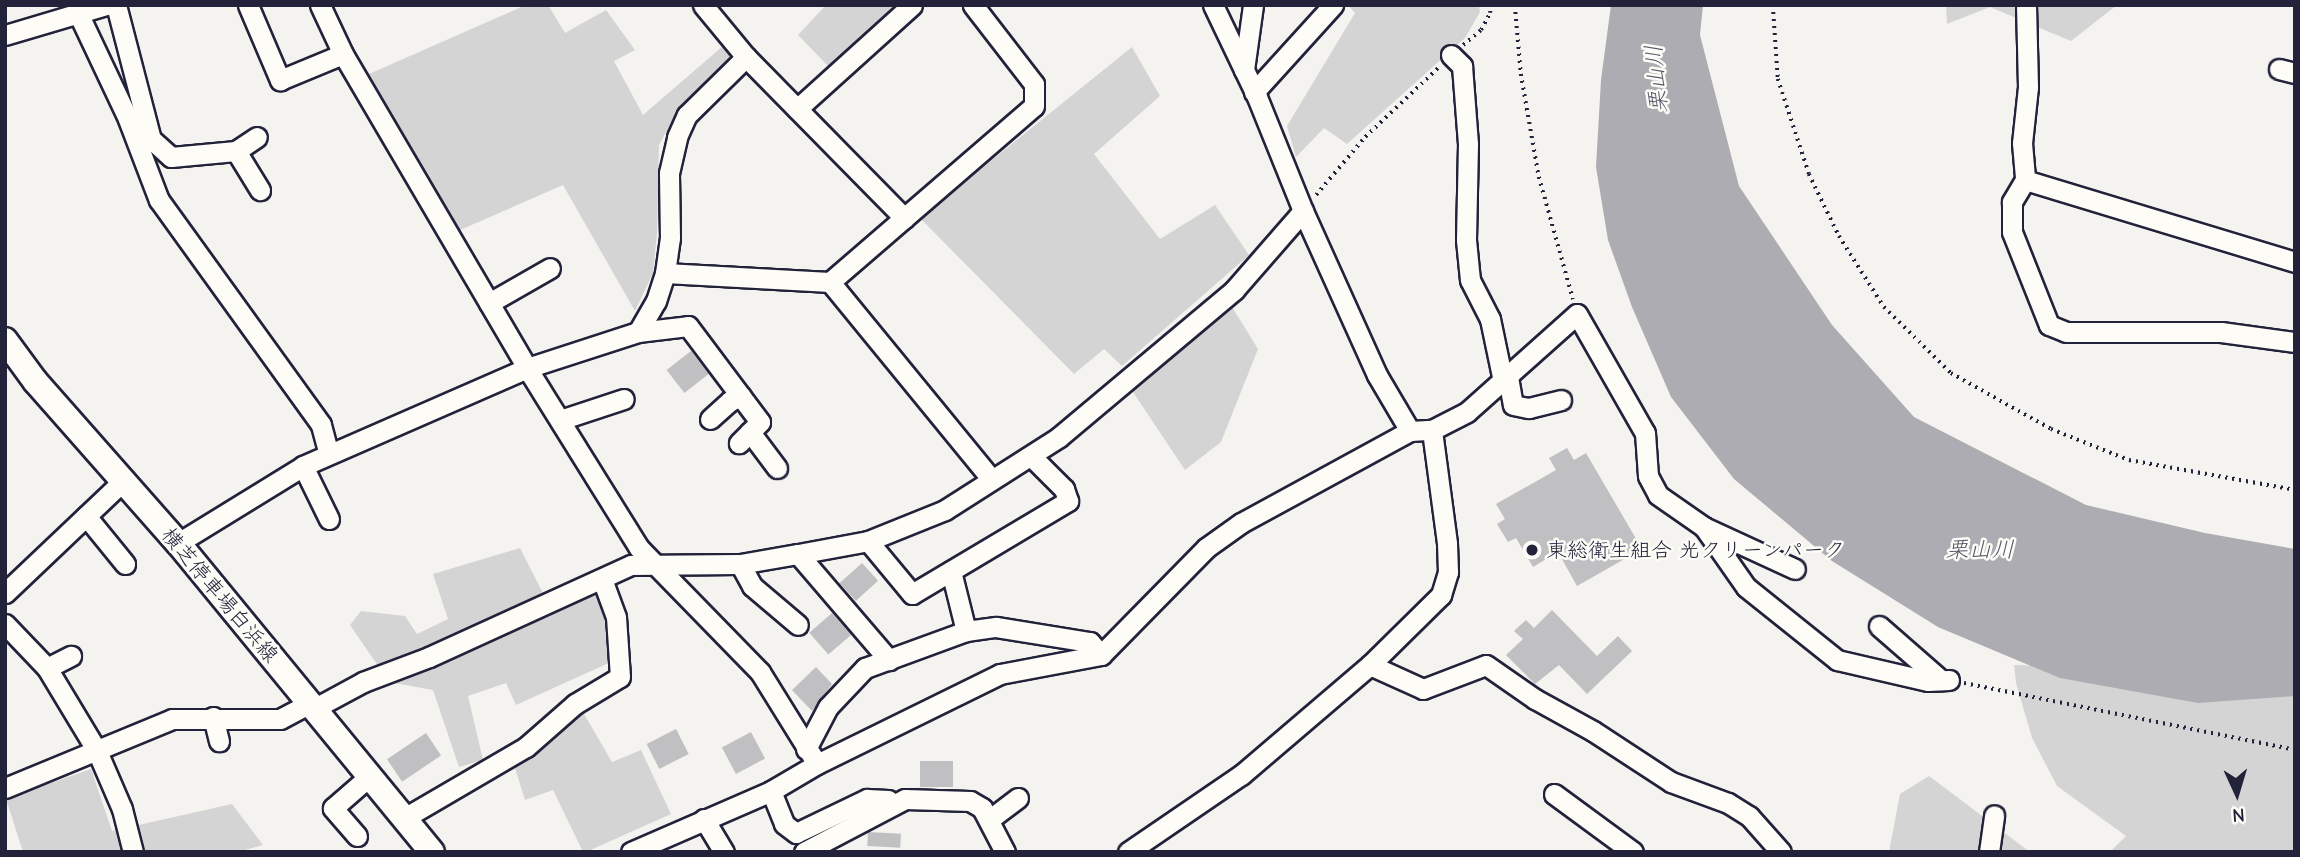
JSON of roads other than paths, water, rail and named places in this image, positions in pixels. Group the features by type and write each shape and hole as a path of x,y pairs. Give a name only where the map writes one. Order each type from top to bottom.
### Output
{"main road":[{"name":"横芝停車場白浜線","path":"5,340 35,381 178,543 406,817 432,852"}],"street":[{"path":"5,35 105,5"},
{"path":"116,5 151,139 171,157 236,151 257,137"},
{"path":"248,5 279,80 343,54"},
{"path":"320,5 343,54 527,368 652,565 712,621 760,672 780,700 811,757"},
{"path":"703,5 746,57 904,218"},
{"path":"797,109 912,5"},
{"path":"665,273 830,282 1034,106 1034,84 974,5"},
{"path":"1213,5 1254,92 1303,211 1377,375 1410,431"},
{"path":"1244,71 1253,5"},
{"path":"1254,92 1332,5"},
{"path":"2026,5 2028,87 2022,143 2025,180 2012,202 2012,232 2049,325 2066,332 2221,332 2295,342"},
{"path":"78,13 128,119 159,200 321,425 329,454"},
{"path":"1451,55 1462,66 1468,144 1466,240 1470,281 1490,319 1513,405 1529,408 1561,400"},
{"path":"638,332 656,301 665,273 670,238 669,173 677,137 687,116 746,57"},
{"path":"236,151 260,190"},
{"path":"2025,180 2295,262"},
{"path":"5,788 172,719 280,719 363,682 429,657 631,565 740,564 798,554 868,541 944,510 1032,457 1234,290 1303,211"},
{"path":"489,303 550,268"},
{"path":"830,282 991,480"},
{"path":"631,852 771,791 811,757 1000,674 1101,654 1206,548 1232,529 1274,502 1410,431 1432,430 1467,412 1577,314 1645,433 1648,476 1658,495 1704,527 1796,569"},
{"path":"178,543 303,466 329,454 527,368 638,332 688,326 760,422 744,438 777,468"},
{"path":"710,419 730,401 741,396"},
{"path":"560,421 624,399"},
{"path":"1128,852 1241,775 1370,665 1441,595 1448,572 1432,430"},
{"path":"868,541 912,594 1068,501 1064,489 1032,457"},
{"path":"303,466 329,519"},
{"path":"5,593 122,482"},
{"path":"86,516 125,564"},
{"path":"1704,527 1746,587 1837,660 1928,681 1945,680 1878,626"},
{"path":"798,554 889,660"},
{"path":"740,564 751,586 798,625"},
{"path":"951,571 966,631"},
{"path":"406,817 526,747 575,704 620,677 616,617 602,579"},
{"path":"5,624 47,668 97,751 122,809 133,852"},
{"path":"811,757 828,707 864,668 966,631 996,627 1090,642 1101,654"},
{"path":"47,668 71,656"},
{"path":"1370,665 1423,689 1486,665 1535,699 1593,731 1671,782 1728,803 1749,816 1781,852"},
{"path":"213,717 219,741"},
{"path":"357,836 333,808 371,775"},
{"path":"771,791 784,824 796,833 867,799 888,800 893,805"},
{"path":"1554,794 1633,852"},
{"path":"990,819 1018,798"},
{"path":"804,852 905,799 970,802 982,808 1005,852"},
{"path":"1989,852 1994,815"},
{"path":"704,819 724,852"}],"water":[{"name":"栗山川","path":"1611,5 1703,5 1700,35 1739,186 1832,325 1914,417 2086,505 2205,533 2295,549 2295,696 2198,703 2060,678 1938,627 1832,561 1734,479 1671,397 1632,307 1608,240 1596,167 1601,80"}],"place":[{"name":"東総衛生組合 光クリーンパーク","path":"1532,550"}]}
